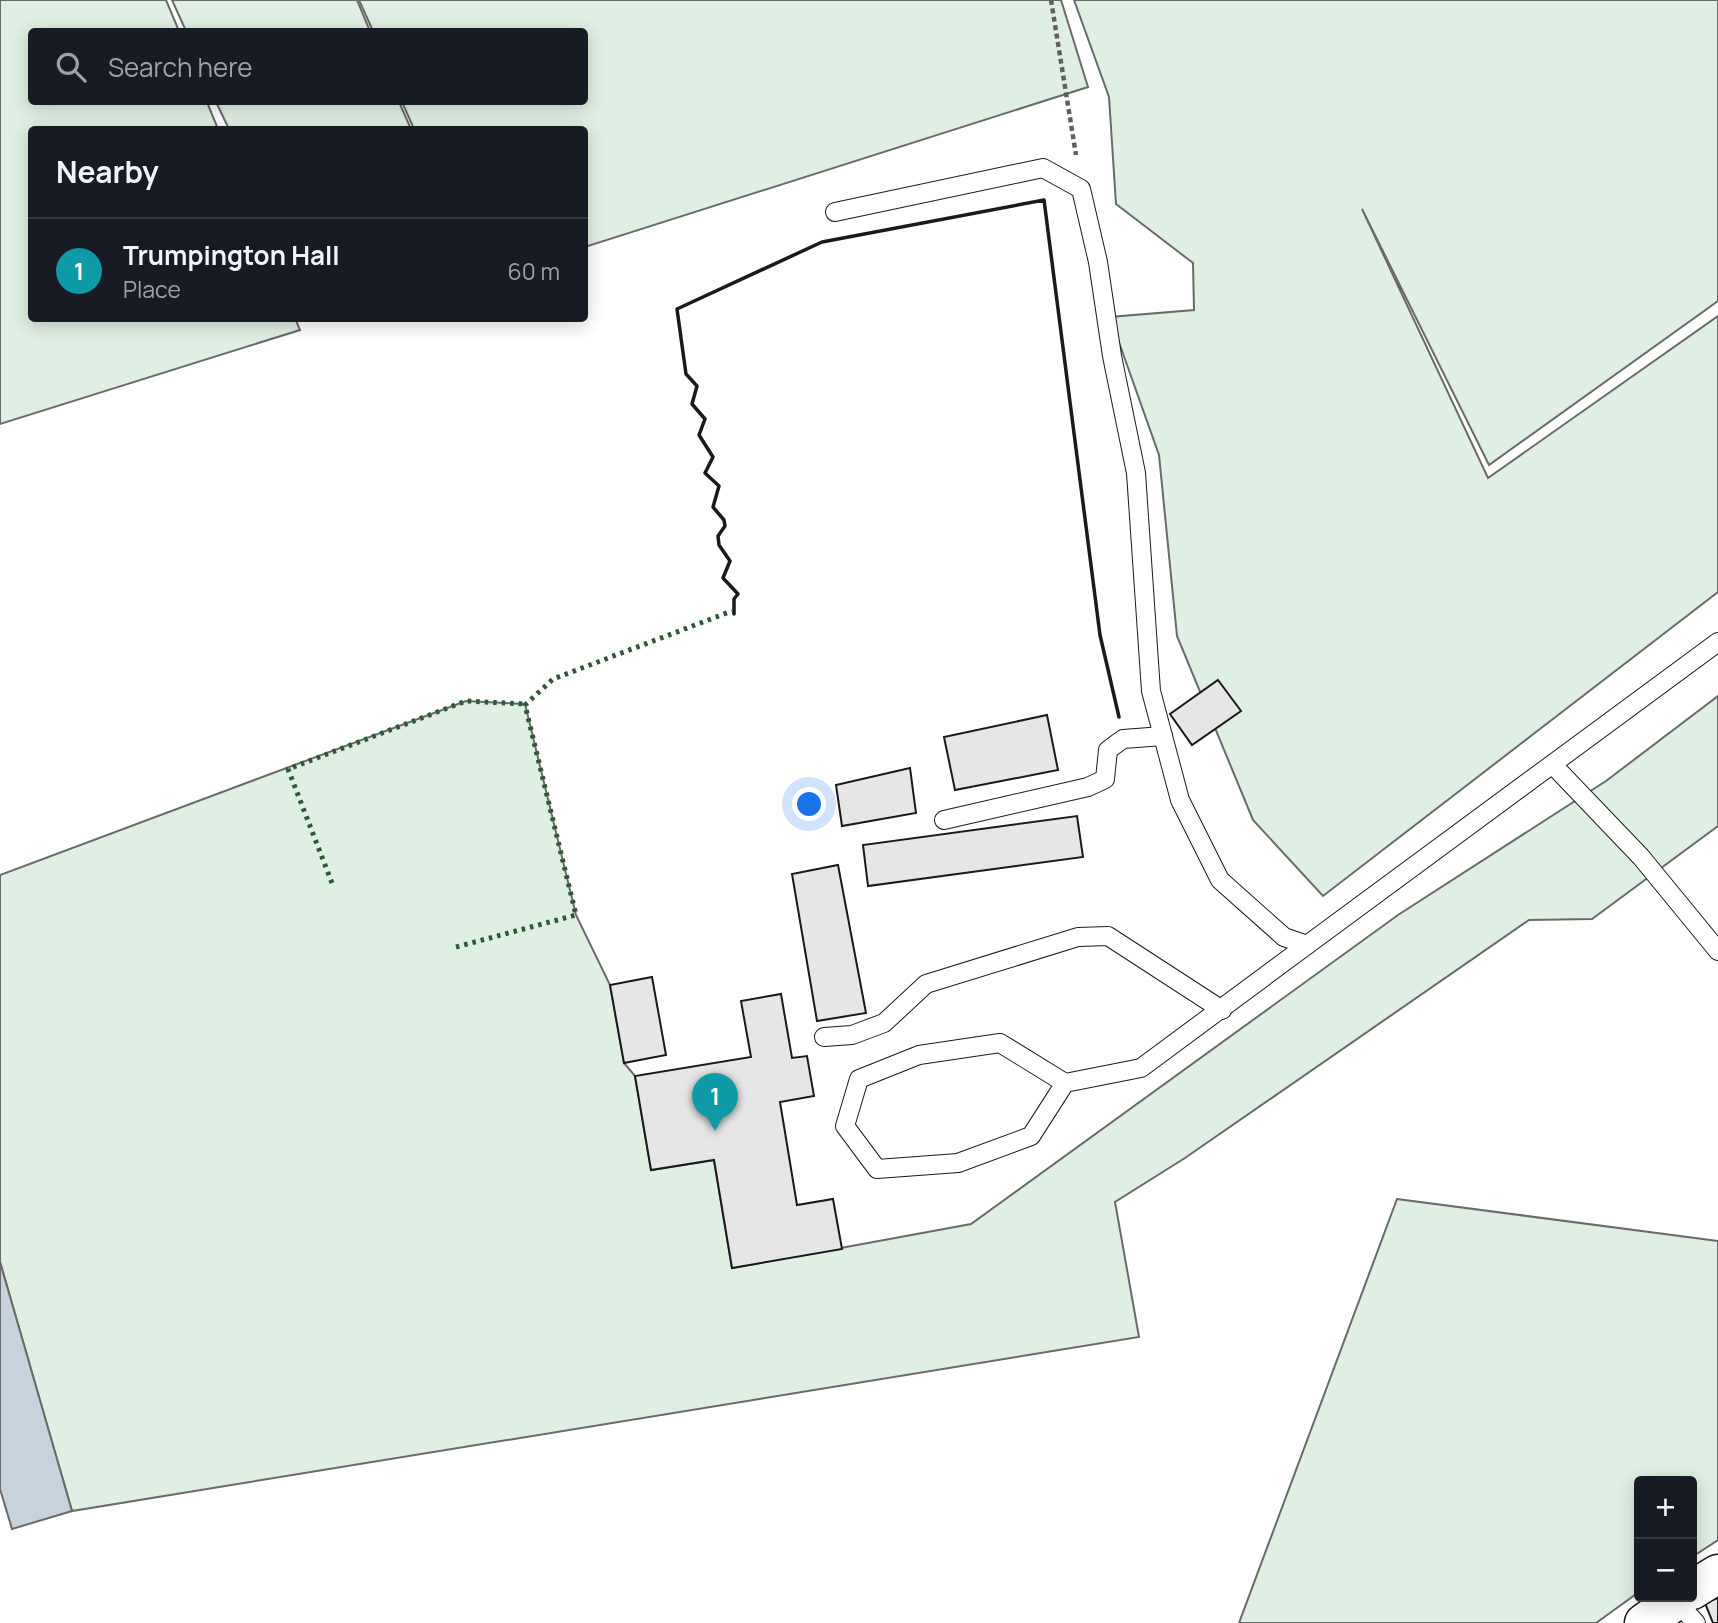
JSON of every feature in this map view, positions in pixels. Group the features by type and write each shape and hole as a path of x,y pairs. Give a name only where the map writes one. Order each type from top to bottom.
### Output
{"street":[{"path":"1644,1623 1686,1603 1718,1574"}],"lane":[{"path":"835,212 1043,168 1081,189 1098,262 1112,355 1136,473 1151,691 1180,800 1220,880 1284,937 1307,945"},
{"path":"1065,1083 1031,1136 958,1163 877,1169 845,1126 859,1079 919,1055 1000,1043 1065,1083 1141,1068 1718,642"},
{"path":"944,820 1087,787 1105,779 1108,750 1123,739 1163,736"},
{"path":"1553,765 1641,858 1718,951"},
{"path":"824,1037 852,1035 884,1023 926,984 1078,937 1108,936 1137,952 1222,1010"}],"path":[{"path":"1051,0 1081,189"}],"green space":[{"path":"0,0 166,0 178,28 28,28 28,105 208,105 217,126 28,126 28,322 297,322 300,330 0,424"},
{"path":"172,0 357,0 369,28 185,28"},
{"path":"359,0 1061,0 1088,87 588,246 588,126 413,126 403,105 588,105 588,28 372,28"},
{"path":"1074,0 1718,0 1718,301 1489,465 1362,209 1488,478 1718,316 1718,592 1323,896 1253,820 1177,636 1159,455 1110,317 1194,310 1193,263 1116,204 1109,97"},
{"path":"217,105 400,105 410,126 228,126"},
{"path":"1718,696 1718,826 1592,919 1529,920 1185,1158 1115,1202 1139,1337 72,1511 0,1262 0,875 466,701 525,704 576,915 610,985 624,1063 635,1076 651,1170 714,1160 732,1268 971,1224 1398,915 1606,781"},
{"path":"1397,1199 1718,1241 1718,1540 1697,1554 1697,1476 1634,1476 1634,1596 1596,1623 1239,1623"}],"shaded area":[{"path":"0,1262 72,1511 12,1529 0,1489"}],"building":[{"path":"1218,680 1241,711 1192,745 1170,714"},
{"path":"1047,715 1058,770 955,790 944,737"},
{"path":"910,768 916,813 842,826 836,785"},
{"path":"1077,816 1083,857 868,886 863,845"},
{"path":"838,865 866,1013 817,1021 792,874"},
{"path":"652,977 666,1055 624,1063 610,985"},
{"path":"781,994 792,1058 807,1056 814,1096 780,1102 797,1205 833,1199 842,1249 732,1268 714,1160 651,1170 635,1076 751,1057 741,1001"},
{"path":"1718,1598 1718,1623 1713,1623 1705,1603"}],"hedge":[{"path":"456,947 576,915 525,705 553,679 732,611"},
{"path":"332,883 288,769 466,701 525,704"}],"wall":[{"path":"734,614 734,599 738,594 723,578 730,561 719,545 718,536 725,526 724,520 713,507 719,486 705,473 713,457 699,435 705,419 692,404 697,386 686,374 677,309 822,242 1044,200 1100,635 1119,717"}],"place":[{"name":"Trumpington Hall","path":"715,1131"}]}
